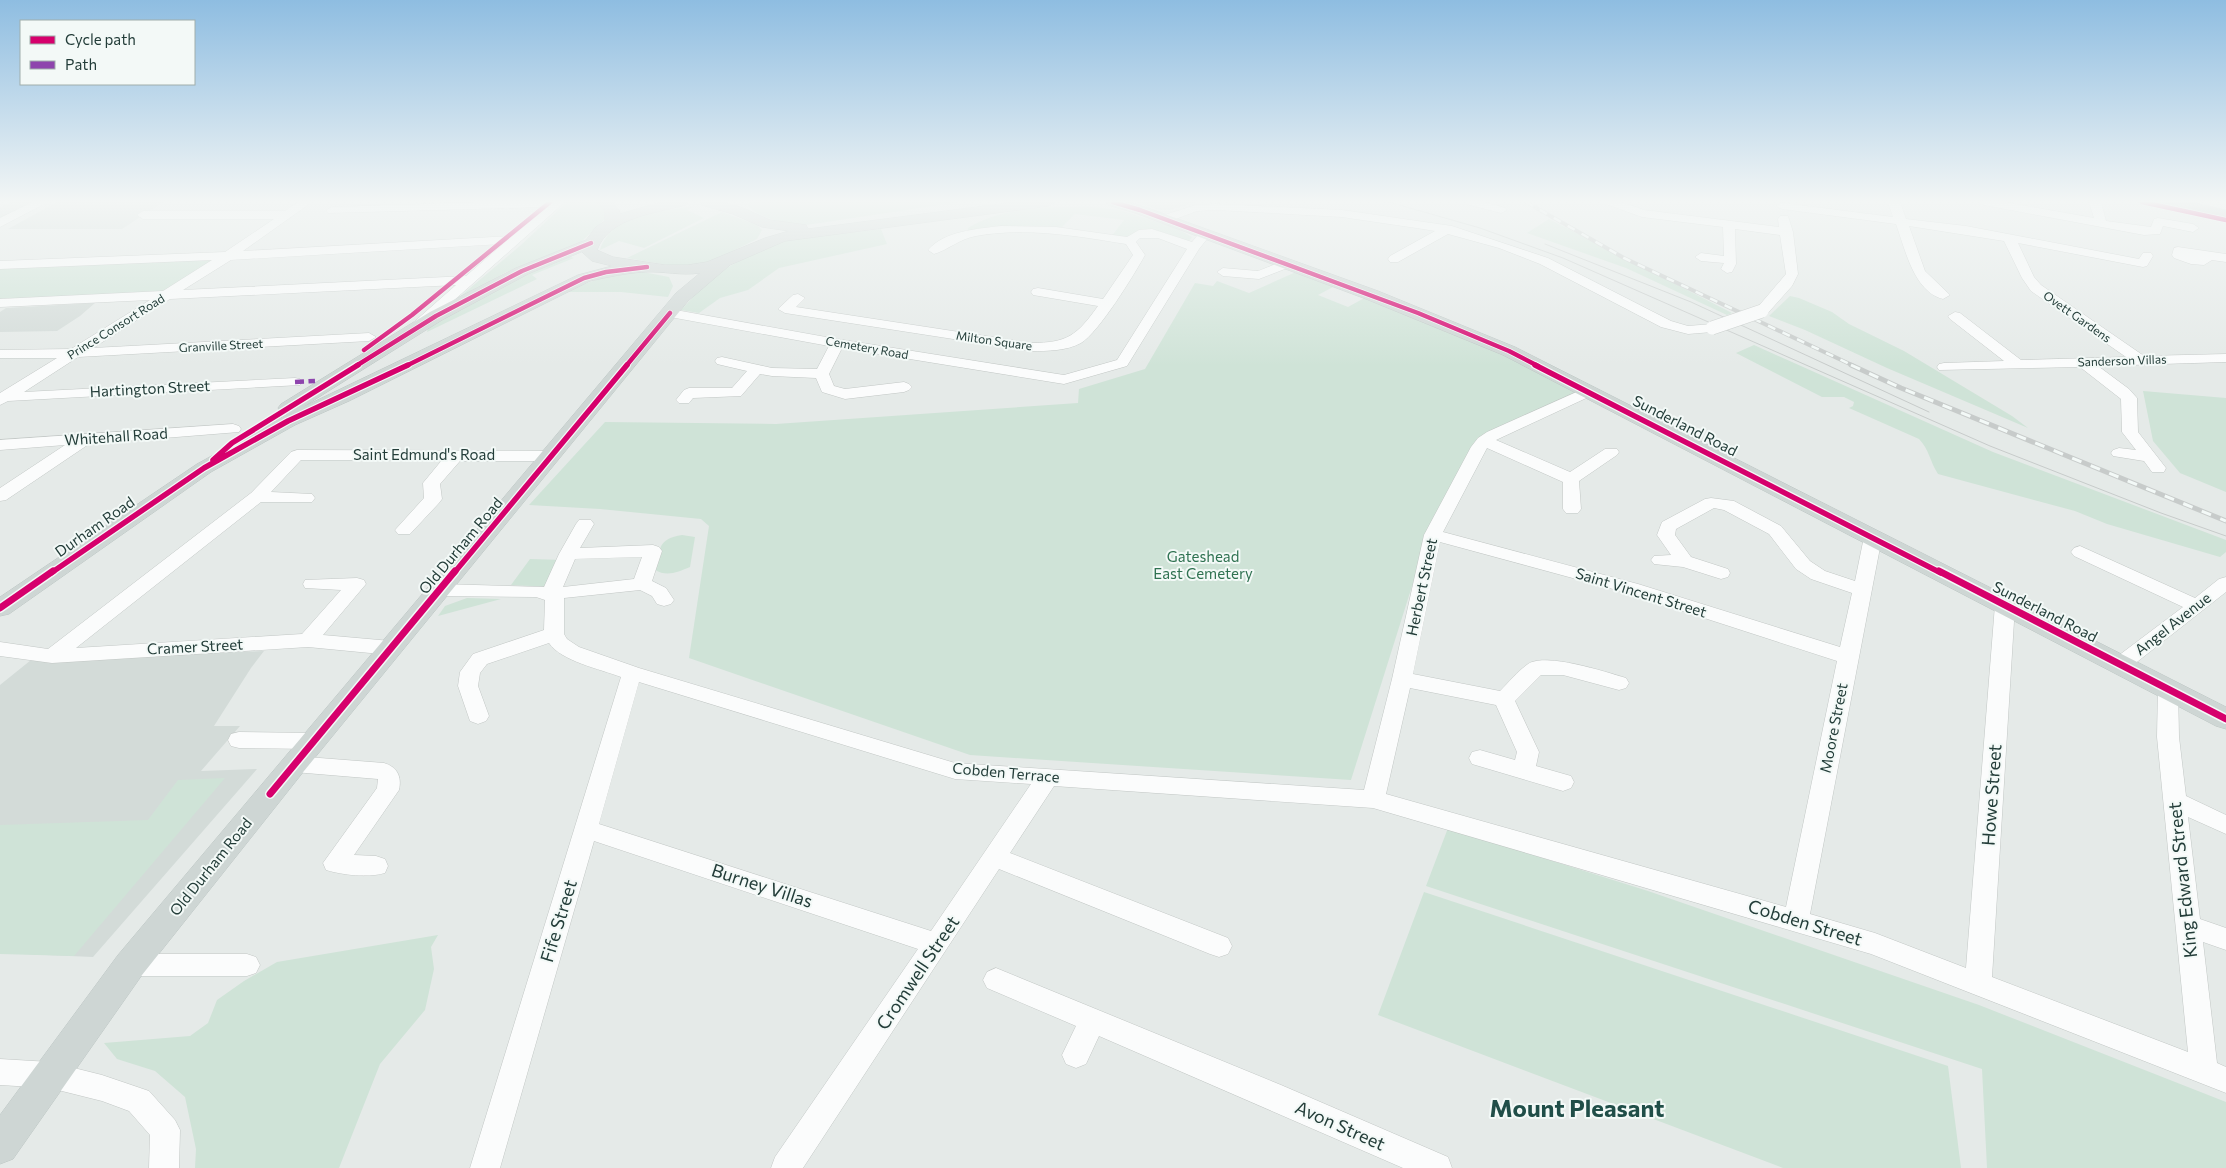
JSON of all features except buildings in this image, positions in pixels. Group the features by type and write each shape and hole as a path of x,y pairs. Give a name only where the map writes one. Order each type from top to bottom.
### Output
{"main road":[{"path":"204,468 228,446 408,333 522,270 556,257"},
{"path":"595,257 667,271 699,270 735,257"},
{"name":"Sunderland Road","path":"1259,257 1286,264 1457,328 1509,351 2226,719"},
{"name":"Old Durham Road","path":"0,1146 130,965 294,764 682,297 724,262"},
{"path":"204,468 225,458 288,421 342,397 584,278 606,272 647,268"},
{"path":"667,271 682,280 684,284 682,297"},
{"name":"Durham Road","path":"0,608 204,468"}],"street":[{"path":"0,265 215,257"},
{"name":"Prince Consort Road","path":"2,398 227,257"},
{"path":"408,333 496,257"},
{"name":"Milton Square","path":"829,316 1032,347 1047,347 1071,342 1086,332 1138,257"},
{"name":"Cemetery Road","path":"670,313 837,343 1064,380 1122,363 1189,257"},
{"path":"1394,259 1398,257"},
{"path":"1530,257 1546,262 1660,321 1680,328 1696,330 1712,328 1762,311 1787,284 1792,274 1790,257"},
{"path":"1701,257 1728,265 1728,257"},
{"path":"1914,257 1921,276 1943,295"},
{"name":"Ovett Gardens","path":"2018,257 2028,278 2036,288 2140,361"},
{"path":"2108,257 2143,263 2147,257"},
{"path":"1223,272 1259,275 1286,264"},
{"path":"0,303 470,280"},
{"path":"1038,292 1105,303"},
{"path":"798,298 785,309 829,316"},
{"path":"805,337 829,316"},
{"path":"1955,316 2017,364"},
{"path":"886,351 911,329"},
{"name":"Granville Street","path":"0,354 74,353 369,337"},
{"path":"837,343 822,374 827,389 845,394 904,387"},
{"name":"Sanderson Villas","path":"1970,378 1950,367 2226,358"},
{"path":"722,361 772,372 822,374"},
{"path":"2084,363 2124,392 2129,398 2130,432 2154,463"},
{"path":"684,400 689,393 736,393 756,369"},
{"name":"Hartington Street","path":"2,398 295,382"},
{"path":"1484,441 1522,421 1590,391"},
{"name":"Whitehall Road","path":"0,445 232,429"},
{"path":"0,496 86,439"},
{"path":"1484,441 1571,478"},
{"name":"Herbert Street","path":"1373,798 1402,679 1433,535 1467,468 1484,441"},
{"path":"1571,478 1611,452"},
{"path":"2119,453 2154,463"},
{"name":"Saint Edmund's Road","path":"257,497 297,455 551,456"},
{"path":"404,530 433,499 431,483 455,456"},
{"path":"1571,478 1572,509"},
{"path":"52,656 157,582 257,497 306,498"},
{"path":"1685,561 1666,535 1668,526 1711,503 1728,505 1775,530 1803,564 1818,575 1862,590"},
{"path":"550,594 568,554 585,524"},
{"name":"Saint Vincent Street","path":"1433,535 1631,588 1848,657"},
{"name":"Moore Street","path":"1796,920 1873,537"},
{"path":"568,554 653,551 643,578 643,584"},
{"path":"2080,552 2197,606"},
{"path":"1660,560 1685,561 1721,573"},
{"name":"Angel Avenue","path":"2121,664 2226,583"},
{"path":"308,640 357,584 312,584"},
{"path":"440,590 536,591 550,594 643,584 658,592 664,600"},
{"path":"478,716 468,686 470,672 480,659 554,634 555,599 550,594"},
{"name":"Howe Street","path":"1978,984 2005,605"},
{"name":"Cobden Terrace","path":"554,634 560,644 572,652 632,673 955,771 1373,798"},
{"name":"Cramer Street","path":"0,649 52,656 308,640 391,648"},
{"path":"1504,699 1536,668 1564,668 1619,683"},
{"name":"Fife Street","path":"485,1168 632,673"},
{"path":"1402,679 1504,699"},
{"name":"King Edward Street","path":"2168,688 2168,737 2187,926 2215,1076"},
{"path":"1504,699 1528,752 1524,769"},
{"path":"239,740 314,741"},
{"path":"1480,758 1524,769 1563,782"},
{"path":"294,764 384,771 389,775 388,790 335,863 376,866"},
{"name":"Cromwell Street","path":"786,1168 1048,777"},
{"name":"Cobden Street","path":"1373,798 1875,944 2215,1076"},
{"path":"2174,800 2226,824"},
{"name":"Burney Villas","path":"586,829 937,944"},
{"path":"995,857 1218,946"},
{"path":"2187,926 2226,939"},
{"path":"130,965 247,966"},
{"name":"Avon Street","path":"996,980 1271,1095 1437,1168"},
{"path":"1076,1055 1092,1020"},
{"path":"0,1072 50,1075 99,1087 139,1101 165,1130 164,1168"}],"shaded area":[{"path":"95,303 80,316 57,331 0,332 0,312 6,308"},
{"path":"264,651 214,726 240,726 201,771 257,769 93,957 0,953 0,685 31,660"}],"green space":[{"path":"507,257 548,257 506,272 450,305"},
{"path":"566,257 574,258 532,275 537,279 427,332 429,325 512,279"},
{"path":"722,257 713,261 679,267 627,258"},
{"path":"747,257 831,257 779,268 748,290 720,298 699,313 681,310 714,275"},
{"path":"1593,257 1622,257 1732,313 1727,315 1626,268"},
{"path":"212,260 163,292 0,299 0,268"},
{"path":"643,272 669,277 673,286 668,297 621,292 565,292 603,278"},
{"name":"Gateshead East Cemetery","path":"1296,272 1333,287 1318,295 1348,307 1368,296 1586,391 1489,434 1429,532 1351,780 970,755 689,658 709,526 701,519 600,509 529,505 605,422 776,424 1078,403 1079,389 1145,369 1195,283 1213,286 1217,281 1249,293"},
{"path":"1790,296 1832,312 1849,324 1904,351 2012,416 2028,428 1769,316"},
{"path":"1754,345 1993,452 2226,540 2226,552 2220,557 2107,524 2075,511 1938,474 1919,439 1849,408 1853,406 1854,402 1844,397 1822,397 1736,353"},
{"path":"2143,391 2226,398 2226,492 2180,473 2153,441"},
{"path":"682,535 695,537 690,567 668,573 655,570 659,550 664,542"},
{"path":"530,559 565,560 549,587 511,585"},
{"path":"467,598 501,599 438,616 445,606"},
{"path":"225,778 74,956 0,954 0,825 148,820 178,780"},
{"path":"1448,828 1648,891 1979,1005 2226,1102 2226,1168 1987,1168 1982,1069 1426,886"},
{"path":"1424,892 1948,1066 1961,1168 1783,1168 1378,1015"},
{"path":"438,935 431,947 434,969 425,1010 380,1064 339,1168 195,1168 196,1149 185,1097 155,1071 117,1059 104,1043 190,1036 208,1023 217,1000 244,981 277,962"}],"tram line":[{"path":"1559,257 1990,446 2161,513 2226,536"},
{"path":"1576,257 1691,302 1929,412"}],"railway":[{"path":"1621,257 1854,366"},
{"path":"1851,365 1901,388 2226,521"}],"marked path":[{"path":"295,382 315,381"}],"cycle path":[{"path":"364,350 435,297 482,257"},
{"path":"213,460 232,443 436,316 522,271 558,257"},
{"path":"1267,257 1418,313 1509,351 2226,719"},
{"path":"0,608 204,468 225,458 288,421 342,397 584,278 606,272 647,267"},
{"path":"270,794 670,313"}],"district":[{"name":"Mount Pleasant","path":"1577,1109"}]}
